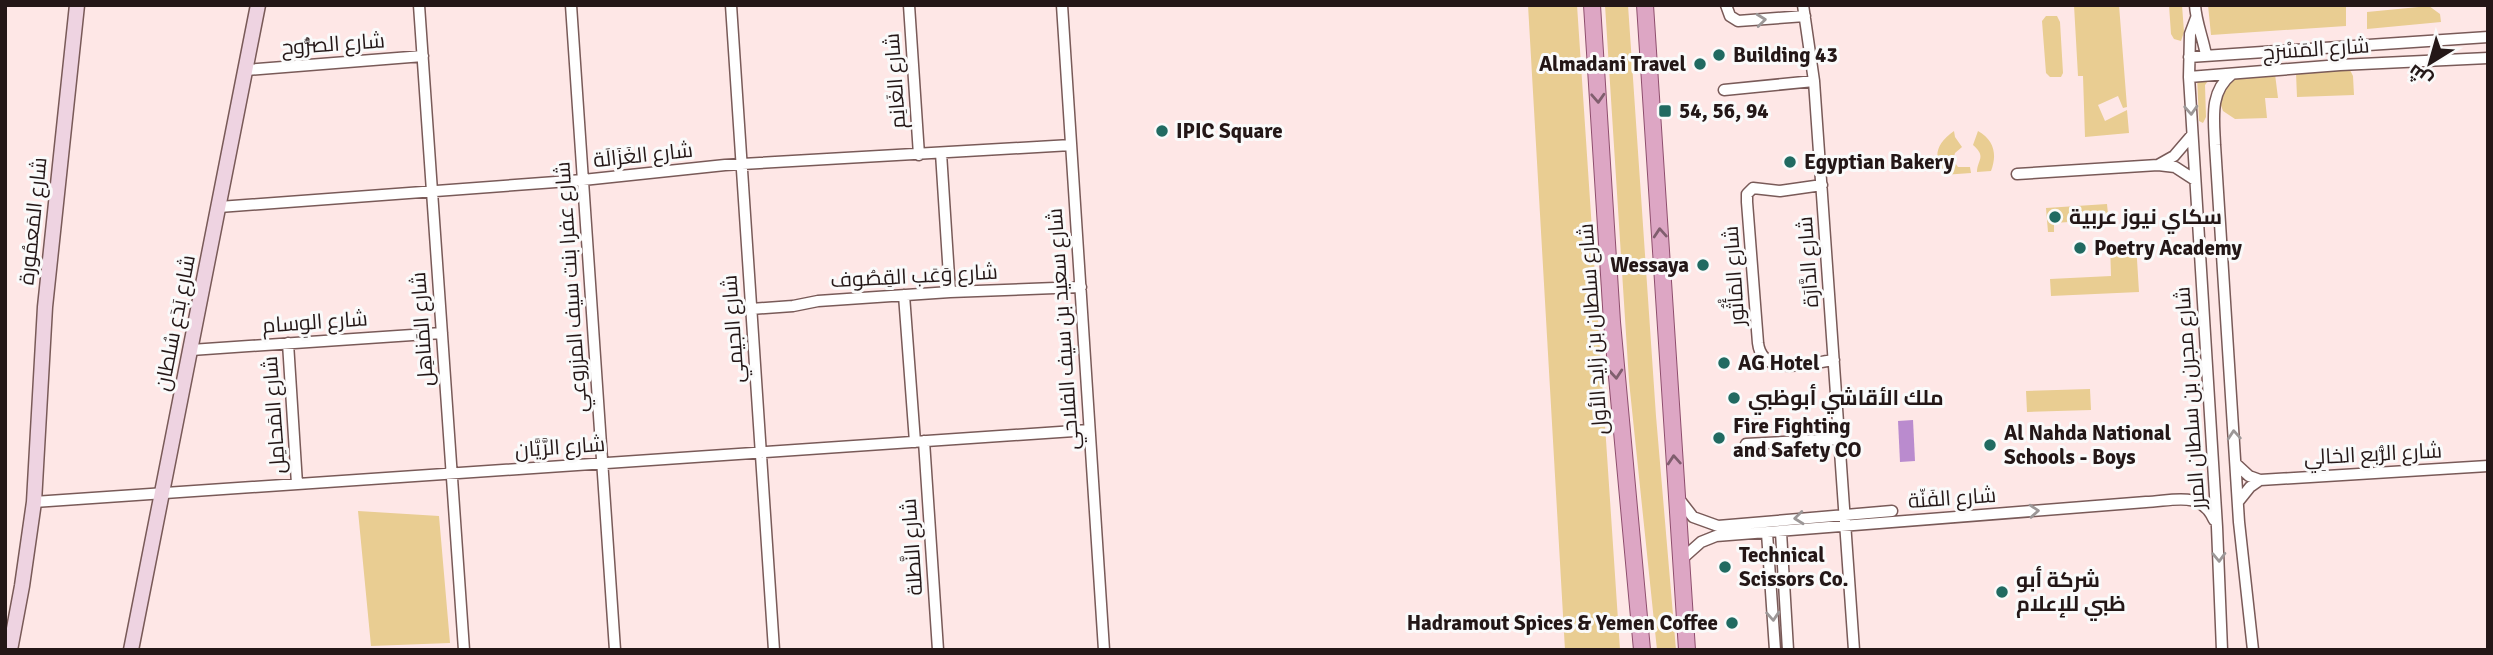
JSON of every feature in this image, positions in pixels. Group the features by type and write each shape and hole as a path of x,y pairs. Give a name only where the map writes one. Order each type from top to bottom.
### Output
{"main road":[{"name":"شارع سلطان بن زايد الأول","path":"1592,5 1612,322 1642,650"},
{"path":"1644,5 1688,650"}],"street":[{"name":"شارع المَعمُورة","path":"10,650 34,502 45,307 77,5"},
{"name":"شارع بَدَع سُلطان","path":"131,650 258,5"},
{"name":"شارع المَناهِل","path":"419,5 464,650"},
{"name":"شارع عفرا بنت سيف المزروعي","path":"571,5 615,650"},
{"name":"شارع الجيمي","path":"731,5 774,650"},
{"name":"شارع الغَانِم","path":"909,5 919,155"},
{"name":"شارع سعيد بن سيف الفلاحي","path":"1062,5 1104,650"},
{"path":"1726,5 1730,16 1738,21 1804,10"},
{"name":"شارع مجرن بن سلطان المرر","path":"2194,5 2206,55"},
{"name":"شارع الدَّارَة","path":"1804,10 1814,81 1854,650"},
{"name":"شارع مجرن بن سلطان المرر","path":"2196,18 2190,34 2189,76 2222,650"},
{"name":"شارع المَسْرَج","path":"2189,57 2488,37"},
{"path":"2306,49 2311,56 2306,68"},
{"name":"شارع الصُّرُوح","path":"246,70 423,56"},
{"name":"شارع المَسْرَج","path":"2189,76 2488,58"},
{"name":"شارع مجرن بن سلطان المرر","path":"2232,74 2222,83 2216,95 2215,145 2238,502 2253,650"},
{"path":"1724,90 1814,81"},
{"path":"2158,165 2175,156 2193,140 2215,145"},
{"name":"شارع الغَزَالَة","path":"219,207 583,180 741,164 1071,145"},
{"path":"941,153 950,292"},
{"path":"2017,174 2158,165 2175,167 2195,180"},
{"name":"شارع المَأْثُور","path":"1822,185 1780,191 1753,188 1748,194 1747,202 1758,343 1762,357 1782,366 1834,360"},
{"name":"شارع وَعَب القِصُوف","path":"751,309 904,295 1081,287"},
{"name":"شارع النَّطلة","path":"904,295 938,650"},
{"name":"شارع الوِسام","path":"191,350 442,333"},
{"name":"شارع المَحامِل","path":"288,343 297,484"},
{"name":"شارع الرَّيَّان","path":"34,502 1089,430"},
{"path":"1746,444 1839,439"},
{"path":"2236,464 2249,476 2260,480"},
{"name":"شارع الرُّبع الخالِي","path":"2260,480 2488,466"},
{"path":"2238,502 2250,487 2260,480"},
{"name":"شارع الفَنّة","path":"1677,496 1693,517 1718,526 1892,511"},
{"name":"شارع الفَنّة","path":"1683,558 1701,542 1716,536 2189,500 2205,505 2217,527"},
{"path":"1781,532 1788,650"},
{"path":"1767,533 1775,650"}],"shaded area":[{"path":"1528,5 1577,5 1620,650 1565,650"},
{"path":"1605,5 1628,5 1656,416 1676,650 1657,650 1629,381"},
{"path":"2074,5 2119,5 2127,107 2123,108 2118,96 2098,105 2105,121 2127,110 2129,133 2085,137 2083,76 2078,76"},
{"path":"2169,5 2182,5 2184,32 2181,41 2174,39 2171,34"},
{"path":"2208,5 2346,5 2346,26 2211,35"},
{"path":"2429,6 2440,14 2441,22 2367,29 2367,12"},
{"path":"2046,16 2057,16 2060,22 2061,77 2050,77 2046,73 2042,21"},
{"path":"2349,68 2353,76 2354,95 2297,97 2296,73"},
{"path":"2275,74 2278,98 2265,98 2267,118 2235,119 2223,111 2217,94 2224,77"},
{"path":"2197,76 2210,78 2205,85 2206,117 2203,123 2199,121"},
{"path":"1954,131 1962,147 1955,153 1953,160 1958,167 1970,167 1971,173 1943,175 1938,162 1938,150"},
{"path":"1978,131 1988,139 1993,149 1991,171 1977,172 1980,153 1973,145"},
{"path":"2107,204 2108,214 2099,214 2099,220 2054,223 2054,232 2048,232 2046,208"},
{"path":"2136,243 2139,292 2051,296 2050,279 2111,276 2110,244"},
{"path":"2090,389 2091,410 2027,412 2026,391"},
{"path":"1913,420 1915,461 1900,462 1898,421"},
{"path":"358,511 439,516 450,643 371,646"}],"place":[{"name":"Building 43","path":"1719,55"},
{"name":"Almadani Travel","path":"1700,64"},
{"name":"54, 56, 94","path":"1665,111"},
{"name":"IPIC Square","path":"1162,131"},
{"name":"Egyptian Bakery","path":"1790,162"},
{"name":"سكاي نيوز عربية","path":"2055,217"},
{"name":"Poetry Academy","path":"2080,248"},
{"name":"Wessaya","path":"1703,265"},
{"name":"AG Hotel","path":"1724,363"},
{"name":"ملك الأقاشي أبوظبي","path":"1734,398"},
{"name":"Fire Fighting and Safety CO","path":"1719,438"},
{"name":"Al Nahda National Schools - Boys","path":"1990,445"},
{"name":"Technical Scissors Co.","path":"1725,567"},
{"name":"شركة أبو ظبي للإعلام","path":"2002,592"},
{"name":"Hadramout Spices & Yemen Coffee","path":"1732,623"}]}
